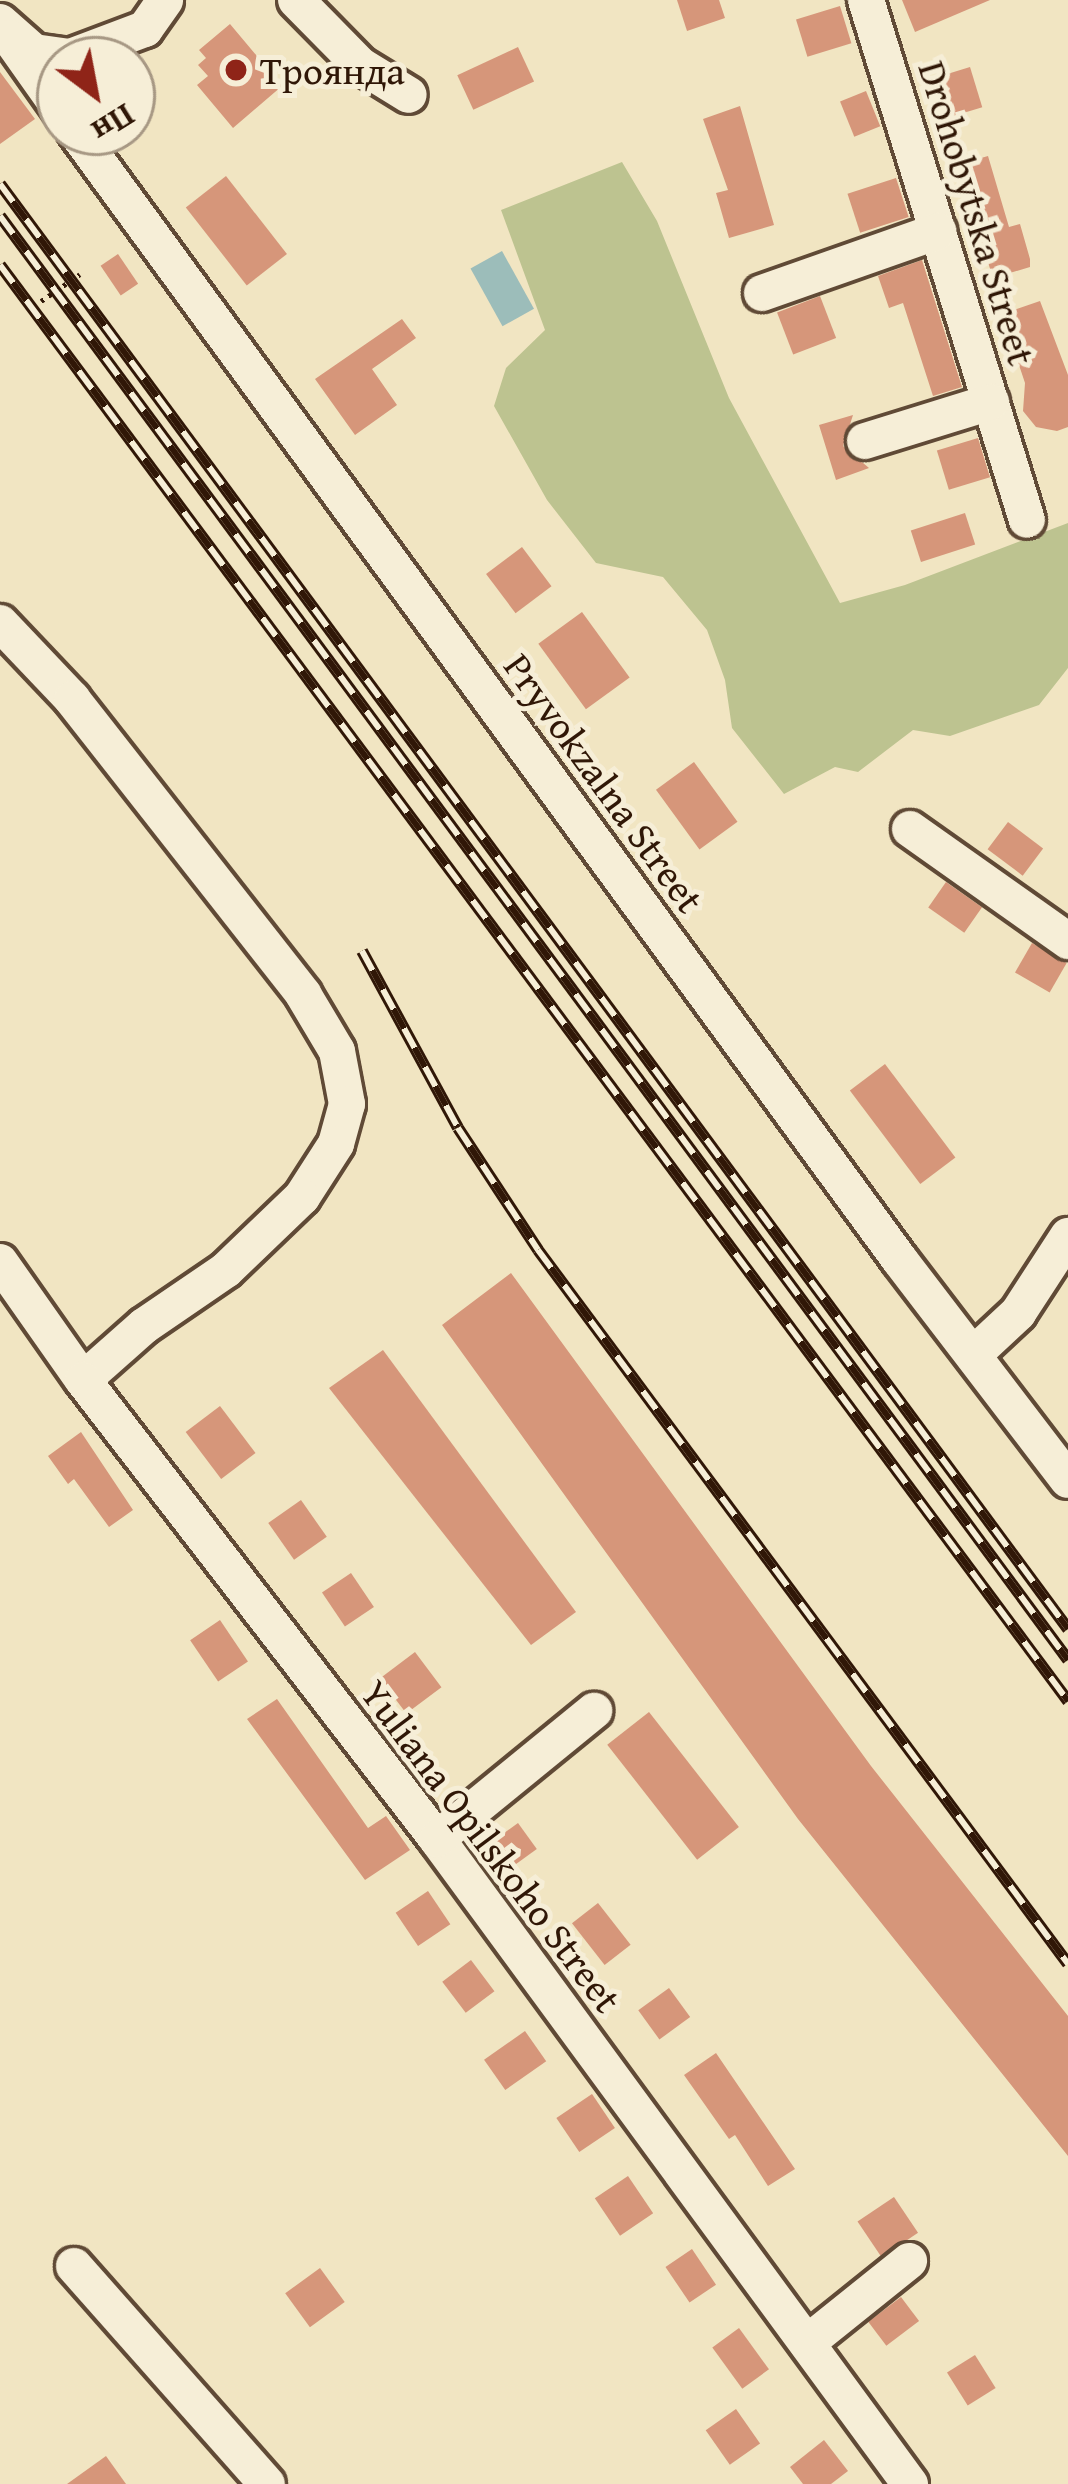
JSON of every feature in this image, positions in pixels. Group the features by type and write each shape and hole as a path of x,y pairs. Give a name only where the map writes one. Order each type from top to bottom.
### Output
{"street":[{"path":"296,0 360,65 409,95"},
{"name":"Drohobytska Street","path":"866,0 1027,520"},
{"path":"0,24 34,52 70,57 147,30"},
{"path":"0,24 36,75"},
{"name":"Pryvokzalna Street","path":"100,156 1068,1480"},
{"path":"762,293 938,231"},
{"path":"865,441 991,402"},
{"path":"0,623 72,699 303,994 337,1051 346,1104 336,1144 302,1197 226,1270 144,1326 83,1381"},
{"path":"910,829 1068,941"},
{"path":"973,1355 1018,1313 1068,1236"},
{"name":"Yuliana Opilskoho Street","path":"0,1262 83,1381 436,1838 910,2484"},
{"path":"436,1838 594,1711"},
{"path":"806,2343 909,2261"},
{"path":"74,2266 266,2484"}],"path":[{"path":"40,301 80,274"}],"green space":[{"path":"622,162 657,221 729,398 840,603 905,585 1068,523 1068,668 1039,705 950,736 913,730 858,772 835,767 784,794 732,728 725,680 707,630 663,577 596,563 547,500 494,406 506,368 545,330 501,210"}],"water":[{"path":"502,251 534,309 503,326 471,268"}],"building":[{"path":"677,0 719,0 725,18 687,31"},
{"path":"902,0 990,0 915,32"},
{"path":"840,6 851,43 807,57 796,19"},
{"name":"Троянда","path":"230,24 282,86 233,128 197,85 208,76 198,65 206,58 199,50"},
{"path":"518,47 534,81 473,110 457,75"},
{"path":"970,67 982,107 945,119 933,78"},
{"path":"0,72 35,119 0,144"},
{"path":"866,91 880,126 854,137 840,101"},
{"path":"740,106 774,225 729,238 716,193 728,190 703,119"},
{"path":"988,156 1009,227 1020,224 1030,259 1030,267 993,278 957,165"},
{"path":"226,176 287,254 247,285 186,207"},
{"path":"896,178 909,217 860,233 847,194"},
{"path":"118,254 138,284 121,296 101,266"},
{"path":"922,260 962,387 933,396 903,303 889,308 878,276"},
{"path":"820,296 836,338 793,354 777,312"},
{"path":"1040,301 1068,375 1068,427 1057,431 1036,427 1023,411 1025,383 1002,314"},
{"path":"402,319 416,338 372,369 397,405 355,435 315,379"},
{"path":"853,415 843,446 869,468 836,480 819,425"},
{"path":"978,438 990,477 949,490 937,451"},
{"path":"965,513 975,544 921,562 911,531"},
{"path":"522,547 551,586 516,613 486,574"},
{"path":"582,612 630,678 586,709 538,644"},
{"path":"694,762 737,822 699,849 656,790"},
{"path":"1008,822 1043,848 1023,876 988,849"},
{"path":"946,882 982,907 964,933 928,907"},
{"path":"1032,943 1067,963 1050,992 1015,972"},
{"path":"885,1064 955,1157 920,1184 850,1090"},
{"path":"511,1273 871,1766 1068,2016 1068,2156 798,1819 442,1325"},
{"path":"383,1350 576,1612 531,1645 329,1388"},
{"path":"220,1406 256,1453 221,1479 186,1432"},
{"path":"81,1432 133,1510 109,1527 74,1479 68,1484 48,1456"},
{"path":"301,1500 327,1537 294,1560 268,1523"},
{"path":"351,1573 374,1607 345,1627 322,1593"},
{"path":"220,1620 248,1661 218,1682 190,1640"},
{"path":"415,1652 441,1687 406,1714 380,1678"},
{"path":"277,1699 368,1828 386,1816 410,1850 365,1880 247,1719"},
{"path":"649,1712 739,1827 697,1860 607,1745"},
{"path":"518,1823 537,1849 508,1869 490,1844"},
{"path":"428,1891 450,1924 418,1946 396,1913"},
{"path":"598,1903 631,1945 605,1965 572,1923"},
{"path":"471,1960 494,1991 466,2013 442,1982"},
{"path":"669,1988 690,2017 659,2039 638,2010"},
{"path":"525,2031 546,2061 505,2090 484,2060"},
{"path":"716,2053 795,2169 768,2186 735,2135 729,2139 684,2075"},
{"path":"592,2094 615,2128 579,2152 556,2118"},
{"path":"628,2176 653,2213 620,2236 595,2198"},
{"path":"894,2197 918,2233 882,2257 858,2222"},
{"path":"692,2249 716,2285 690,2303 665,2267"},
{"path":"320,2268 345,2302 310,2327 285,2293"},
{"path":"901,2297 919,2321 886,2346 868,2322"},
{"path":"739,2328 769,2369 742,2389 712,2347"},
{"path":"975,2355 996,2388 968,2406 947,2372"},
{"path":"736,2409 760,2443 730,2465 706,2430"},
{"path":"824,2440 848,2471 831,2484 803,2484 790,2467"},
{"path":"106,2456 126,2484 67,2484"}],"railway":[{"path":"0,184 1068,1629"},
{"path":"0,216 1068,1660"},
{"path":"0,265 1068,1701"},
{"path":"362,951 458,1128 538,1250 1068,1964"}],"place":[{"name":"Троянда","path":"236,70"}]}
